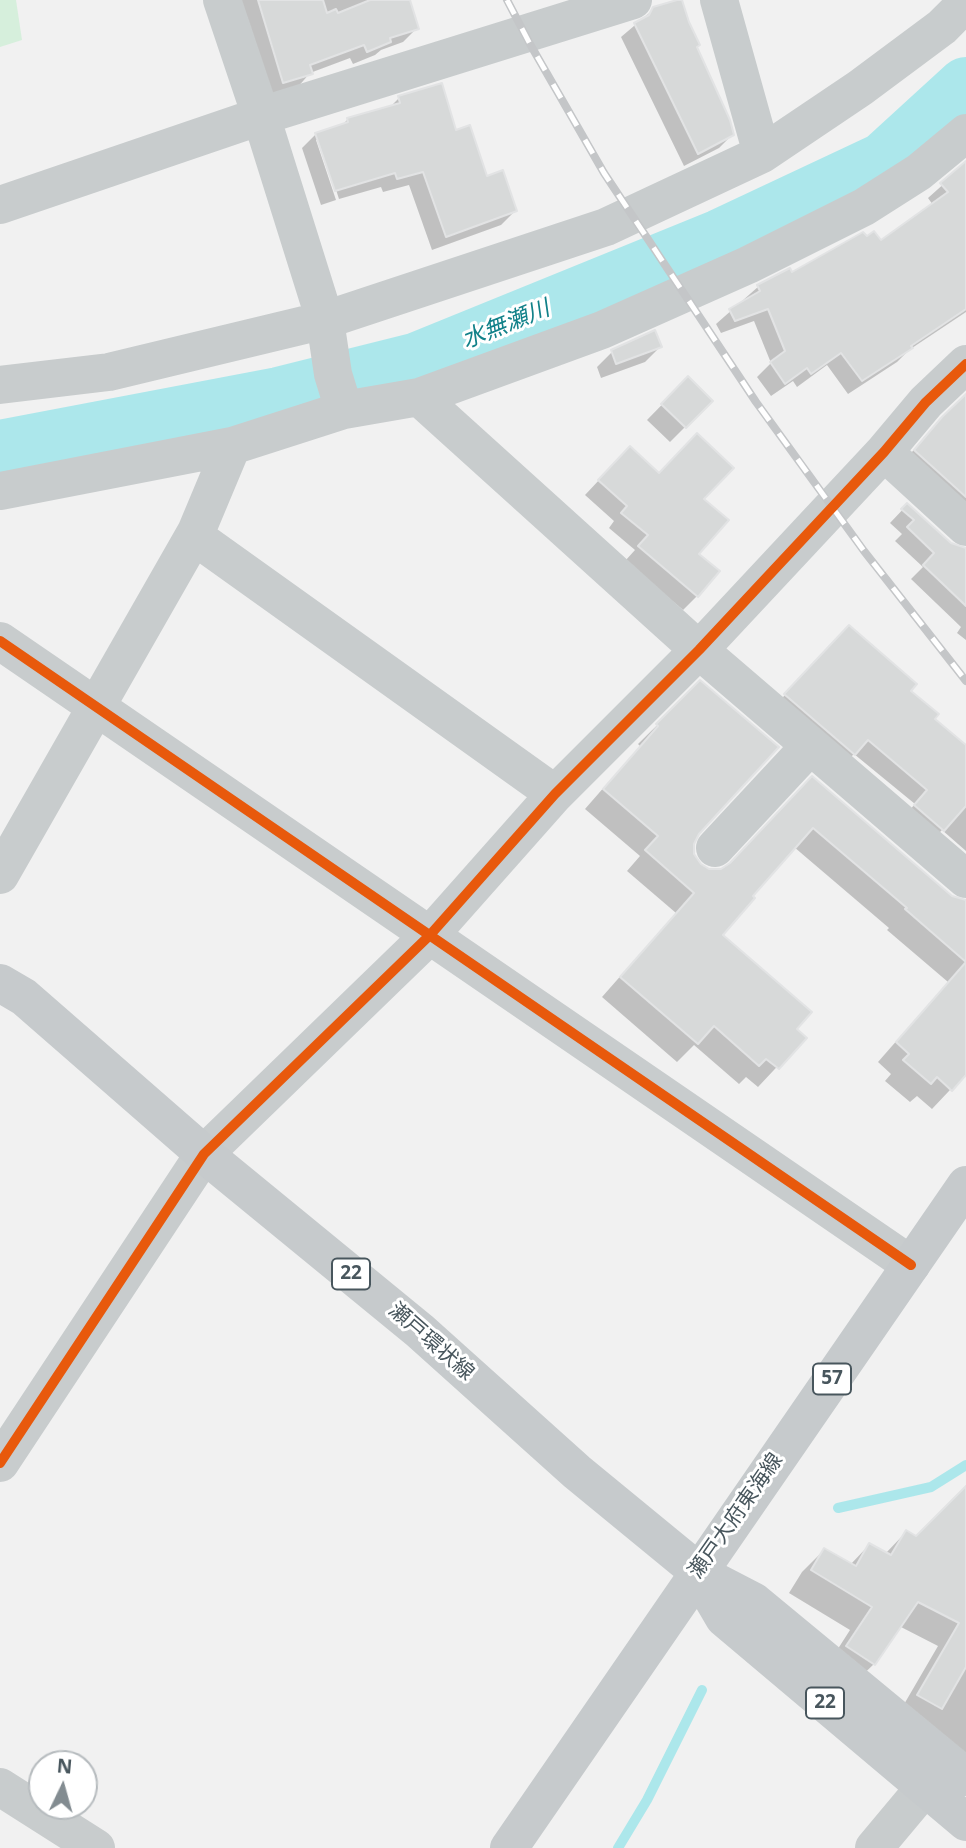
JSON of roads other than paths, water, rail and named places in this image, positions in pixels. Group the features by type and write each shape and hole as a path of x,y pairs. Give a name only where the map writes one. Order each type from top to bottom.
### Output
{"main road":[{"name":"瀬戸環状線","path":"0,983 24,997 204,1154 420,1331 577,1472 697,1572 753,1601 966,1777"},
{"name":"瀬戸大府東海線","path":"509,1848 966,1185"},
{"name":"瀬戸環状線","path":"697,1572 724,1618 966,1822"}],"street":[{"path":"222,0 325,320 333,374 344,410"},
{"path":"0,205 261,116 633,0"},
{"path":"719,0 762,154"},
{"path":"0,385 109,372 325,320 606,227 762,154 860,88 942,27 966,3"},
{"path":"0,491 232,446 344,410 419,397 602,330 748,265 864,207 919,172 966,134"},
{"path":"0,1463 204,1154 430,935 555,794 699,650 884,452 926,402 966,364"},
{"path":"419,397 699,650 966,879"},
{"path":"0,875 194,536 232,446"},
{"path":"884,452 966,527"},
{"path":"194,536 555,794"},
{"path":"0,641 911,1265"},
{"path":"715,848 810,746"},
{"path":"0,1787 96,1848"},
{"path":"874,1848 925,1787"}],"waterway":[{"name":"水無瀬川","path":"0,449 279,396 415,362 720,238 884,161 966,86"},
{"path":"838,1508 931,1487 966,1465"},
{"path":"618,1848 647,1800 702,1690"}],"railway":[{"path":"507,0 604,173 756,402 864,551 966,681"}]}
